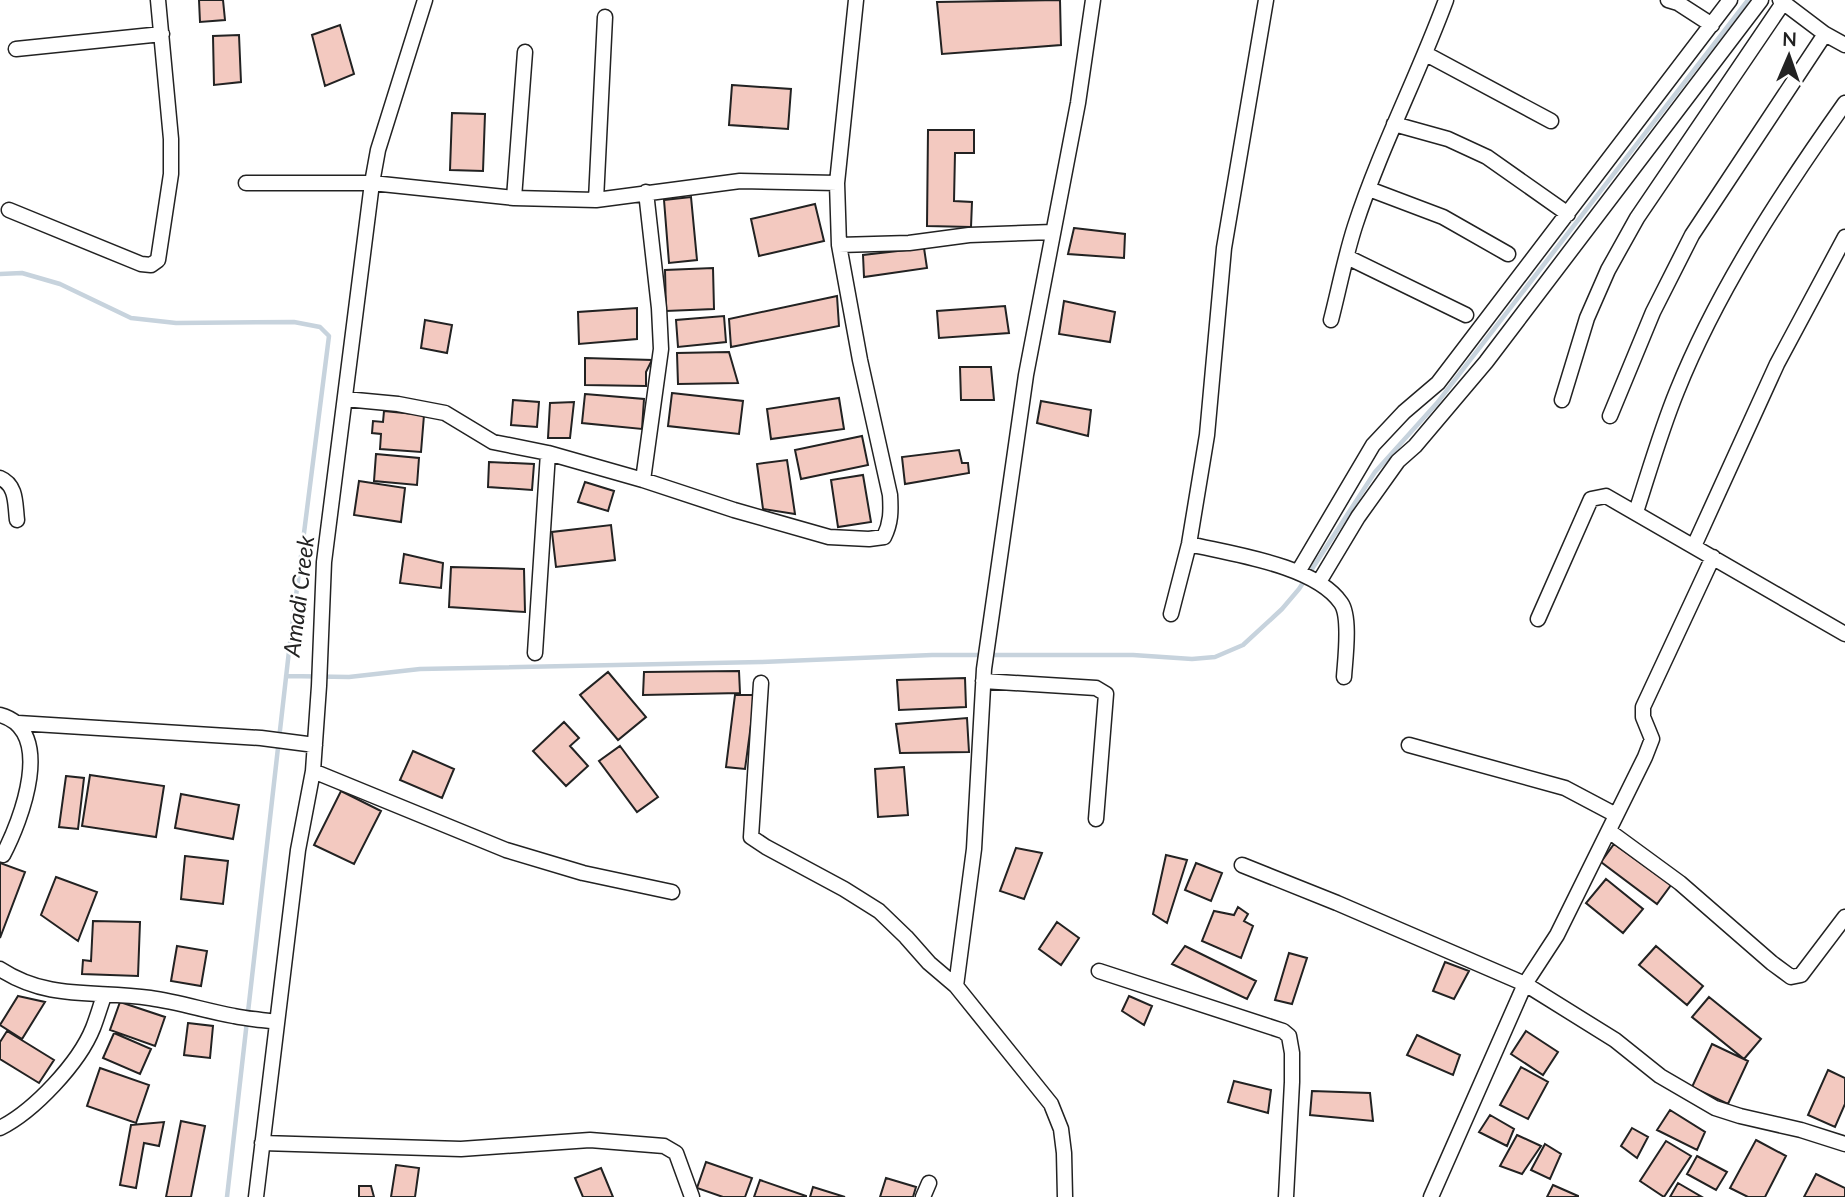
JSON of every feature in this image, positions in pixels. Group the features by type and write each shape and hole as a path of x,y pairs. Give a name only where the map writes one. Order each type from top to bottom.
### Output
{"street":[{"path":"9,210 141,264 156,263 171,174 171,139 158,0"},
{"path":"256,1197 298,850 313,771 307,744 319,686 324,562 372,183 378,150 425,0"},
{"path":"345,399 398,404 445,413 494,442 548,453 829,537 884,537 891,515 890,495 860,360 839,245 837,183 856,0"},
{"path":"956,986 974,849 988,642 1026,375 1078,103 1093,0"},
{"path":"1171,614 1189,544 1207,435 1224,248 1266,0"},
{"path":"1331,320 1355,226 1446,0"},
{"path":"1668,0 1678,3 1712,25"},
{"path":"1298,572 1338,500 1373,445 1404,412 1438,383 1730,0"},
{"path":"1319,582 1358,517 1398,461 1415,446 1486,362 1760,0"},
{"path":"1562,400 1587,318 1608,270 1670,169 1781,2 1845,45"},
{"path":"596,200 605,17"},
{"path":"16,48 162,34"},
{"path":"1610,416 1653,312 1692,235 1825,34"},
{"path":"514,198 525,52"},
{"path":"1426,54 1551,121"},
{"path":"1636,512 1676,391 1720,300 1770,211 1845,103"},
{"path":"1394,124 1448,139 1487,157 1568,214"},
{"path":"246,183 372,183 514,198 596,200 740,181 837,183"},
{"path":"1369,189 1443,217 1508,254"},
{"path":"643,480 661,349 646,192"},
{"path":"839,245 909,243 969,235 1053,232"},
{"path":"1694,546 1777,364 1845,237"},
{"path":"1347,257 1466,315"},
{"path":"535,653 548,453"},
{"path":"0,478 8,481 14,492 17,520"},
{"path":"1538,619 1591,499 1606,496 1845,634"},
{"path":"1189,544 1252,558 1298,572 1319,582 1342,604 1346,623 1344,677"},
{"path":"1431,1197 1525,984 1558,935 1645,757 1652,738 1643,717 1643,707 1713,557"},
{"path":"984,675 1096,688 1106,694 1096,819"},
{"path":"761,682 751,837 844,888 879,911 929,963 956,986 1051,1104 1062,1141 1065,1197"},
{"path":"0,715 18,723 261,738 307,744"},
{"path":"3,855 22,814 30,774 30,753 25,733 18,723"},
{"path":"1409,745 1565,788 1616,815"},
{"path":"313,771 506,850 583,873 672,892"},
{"path":"1609,831 1680,883 1772,963 1791,976 1801,975 1845,917"},
{"path":"1242,865 1525,984 1615,1040 1660,1076 1715,1108 1845,1144"},
{"path":"0,969 34,987 75,994 148,998 277,1022"},
{"path":"1098,971 1283,1031 1289,1036 1292,1082 1286,1197"},
{"path":"0,1128 25,1112 70,1065 93,1030 104,996"},
{"path":"262,1143 461,1149 590,1140 664,1146 676,1153 692,1197"}],"building":[{"path":"199,0 223,0 225,20 200,22"},
{"path":"1060,0 1061,45 942,54 937,2"},
{"path":"340,25 354,74 325,86 312,35"},
{"path":"239,35 241,82 214,85 213,36"},
{"path":"732,85 791,89 788,129 729,125"},
{"path":"452,113 485,114 483,171 450,170"},
{"path":"928,130 974,130 974,153 955,153 954,201 972,202 971,227 927,226"},
{"path":"691,197 697,260 669,263 664,200"},
{"path":"815,204 824,241 759,256 751,219"},
{"path":"1074,228 1125,234 1124,258 1068,254"},
{"path":"924,248 927,268 864,277 863,255"},
{"path":"713,268 714,309 666,311 665,270"},
{"path":"837,296 839,326 731,347 729,319"},
{"path":"1064,301 1115,312 1110,342 1059,334"},
{"path":"1005,306 1009,333 939,338 937,311"},
{"path":"637,308 637,339 579,344 578,312"},
{"path":"724,316 726,342 678,347 676,320"},
{"path":"425,320 452,325 447,353 421,348"},
{"path":"729,352 738,383 678,384 677,353"},
{"path":"585,358 652,360 646,372 646,386 585,385"},
{"path":"960,367 991,367 994,400 961,400"},
{"path":"672,393 743,401 739,434 668,426"},
{"path":"585,394 644,399 642,429 582,423"},
{"path":"839,398 844,429 771,439 767,409"},
{"path":"513,400 539,402 537,427 511,425"},
{"path":"1041,401 1091,410 1088,436 1037,423"},
{"path":"574,402 570,438 548,438 550,403"},
{"path":"384,411 424,415 421,452 380,449 381,434 372,433 373,421 383,422"},
{"path":"862,436 868,465 801,479 795,450"},
{"path":"959,450 962,463 968,463 969,473 905,484 902,457"},
{"path":"376,454 419,458 417,485 374,481"},
{"path":"787,460 795,514 763,509 757,464"},
{"path":"489,462 534,464 532,490 488,487"},
{"path":"863,475 871,522 838,527 831,480"},
{"path":"359,481 405,488 401,522 354,515"},
{"path":"585,482 614,491 608,511 578,502"},
{"path":"611,525 615,560 556,567 552,532"},
{"path":"404,554 443,563 441,588 400,583"},
{"path":"451,567 524,569 525,612 449,607"},
{"path":"739,671 740,693 643,695 644,672"},
{"path":"608,672 646,717 618,740 580,695"},
{"path":"965,678 966,707 899,710 897,680"},
{"path":"735,695 755,695 745,769 726,767"},
{"path":"967,718 969,752 900,753 896,724"},
{"path":"564,722 579,738 570,746 588,766 566,786 533,751"},
{"path":"620,746 658,797 637,812 599,761"},
{"path":"413,751 454,769 442,798 400,780"},
{"path":"904,767 908,815 878,817 875,769"},
{"path":"90,775 164,786 156,837 82,826"},
{"path":"66,776 84,778 78,829 59,827"},
{"path":"341,791 381,811 354,864 314,845"},
{"path":"181,794 239,805 233,839 175,828"},
{"path":"1614,844 1671,885 1657,904 1601,862"},
{"path":"1016,848 1042,853 1024,899 1000,891"},
{"path":"1166,855 1187,860 1167,923 1153,914"},
{"path":"185,856 228,861 223,904 181,899"},
{"path":"0,863 25,872 0,938"},
{"path":"1196,863 1222,873 1211,901 1185,890"},
{"path":"56,877 97,892 78,941 41,915"},
{"path":"1606,879 1643,909 1623,933 1586,903"},
{"path":"1238,907 1248,914 1244,921 1253,926 1241,958 1202,941 1214,911 1234,915"},
{"path":"93,921 140,922 138,976 82,974 83,960 91,961"},
{"path":"1057,922 1079,938 1061,965 1039,949"},
{"path":"177,946 207,951 201,986 171,981"},
{"path":"1185,946 1256,981 1247,999 1172,964"},
{"path":"1656,946 1703,986 1687,1005 1639,965"},
{"path":"1289,953 1307,958 1292,1004 1275,1000"},
{"path":"1445,962 1469,971 1454,999 1433,991"},
{"path":"18,996 45,1002 22,1039 0,1025"},
{"path":"1129,996 1152,1006 1144,1025 1122,1011"},
{"path":"1709,997 1761,1039 1744,1059 1692,1017"},
{"path":"120,1002 165,1017 155,1046 110,1030"},
{"path":"188,1023 213,1026 210,1058 184,1055"},
{"path":"7,1031 54,1060 39,1083 0,1059 0,1042"},
{"path":"1526,1031 1558,1052 1543,1075 1511,1054"},
{"path":"114,1033 151,1049 140,1074 103,1058"},
{"path":"1417,1035 1460,1055 1453,1075 1407,1055"},
{"path":"1712,1044 1748,1061 1728,1104 1692,1087"},
{"path":"1521,1067 1548,1082 1528,1119 1500,1105"},
{"path":"100,1068 149,1085 136,1123 87,1106"},
{"path":"1828,1070 1845,1078 1845,1104 1835,1127 1808,1115"},
{"path":"1234,1081 1271,1090 1268,1113 1228,1102"},
{"path":"1312,1091 1370,1093 1373,1121 1310,1115"},
{"path":"1670,1110 1705,1132 1697,1150 1657,1130"},
{"path":"1490,1115 1514,1129 1507,1146 1479,1132"},
{"path":"181,1121 205,1126 191,1197 166,1197"},
{"path":"164,1122 159,1146 144,1143 136,1188 120,1185 131,1125"},
{"path":"1632,1128 1648,1137 1637,1158 1621,1146"},
{"path":"1517,1135 1541,1146 1522,1174 1500,1166"},
{"path":"1756,1140 1786,1156 1765,1197 1748,1197 1730,1188"},
{"path":"1666,1141 1691,1156 1664,1197 1640,1181"},
{"path":"1545,1144 1561,1154 1550,1179 1531,1170"},
{"path":"1697,1156 1727,1172 1716,1190 1687,1174"},
{"path":"706,1162 752,1178 745,1197 723,1197 697,1188"},
{"path":"396,1165 419,1168 415,1197 391,1197"},
{"path":"601,1168 613,1197 583,1197 575,1178"},
{"path":"1816,1174 1845,1188 1845,1197 1804,1197"},
{"path":"886,1178 916,1187 913,1197 880,1197"},
{"path":"760,1180 806,1196 806,1197 754,1197"},
{"path":"1678,1183 1702,1197 1670,1197"},
{"path":"1553,1185 1578,1196 1578,1197 1547,1197"},
{"path":"359,1186 371,1186 374,1197 359,1197"},
{"path":"813,1187 845,1197 810,1197"}],"waterway":[{"path":"286,676 349,677 420,669 761,662 932,655 1133,655 1192,659 1215,657 1243,645 1282,609 1299,589 1375,472 1437,403 1748,0"},
{"name":"Amadi Creek","path":"0,274 22,273 60,284 131,318 176,323 294,322 320,327 329,336 289,651 227,1197"}]}
